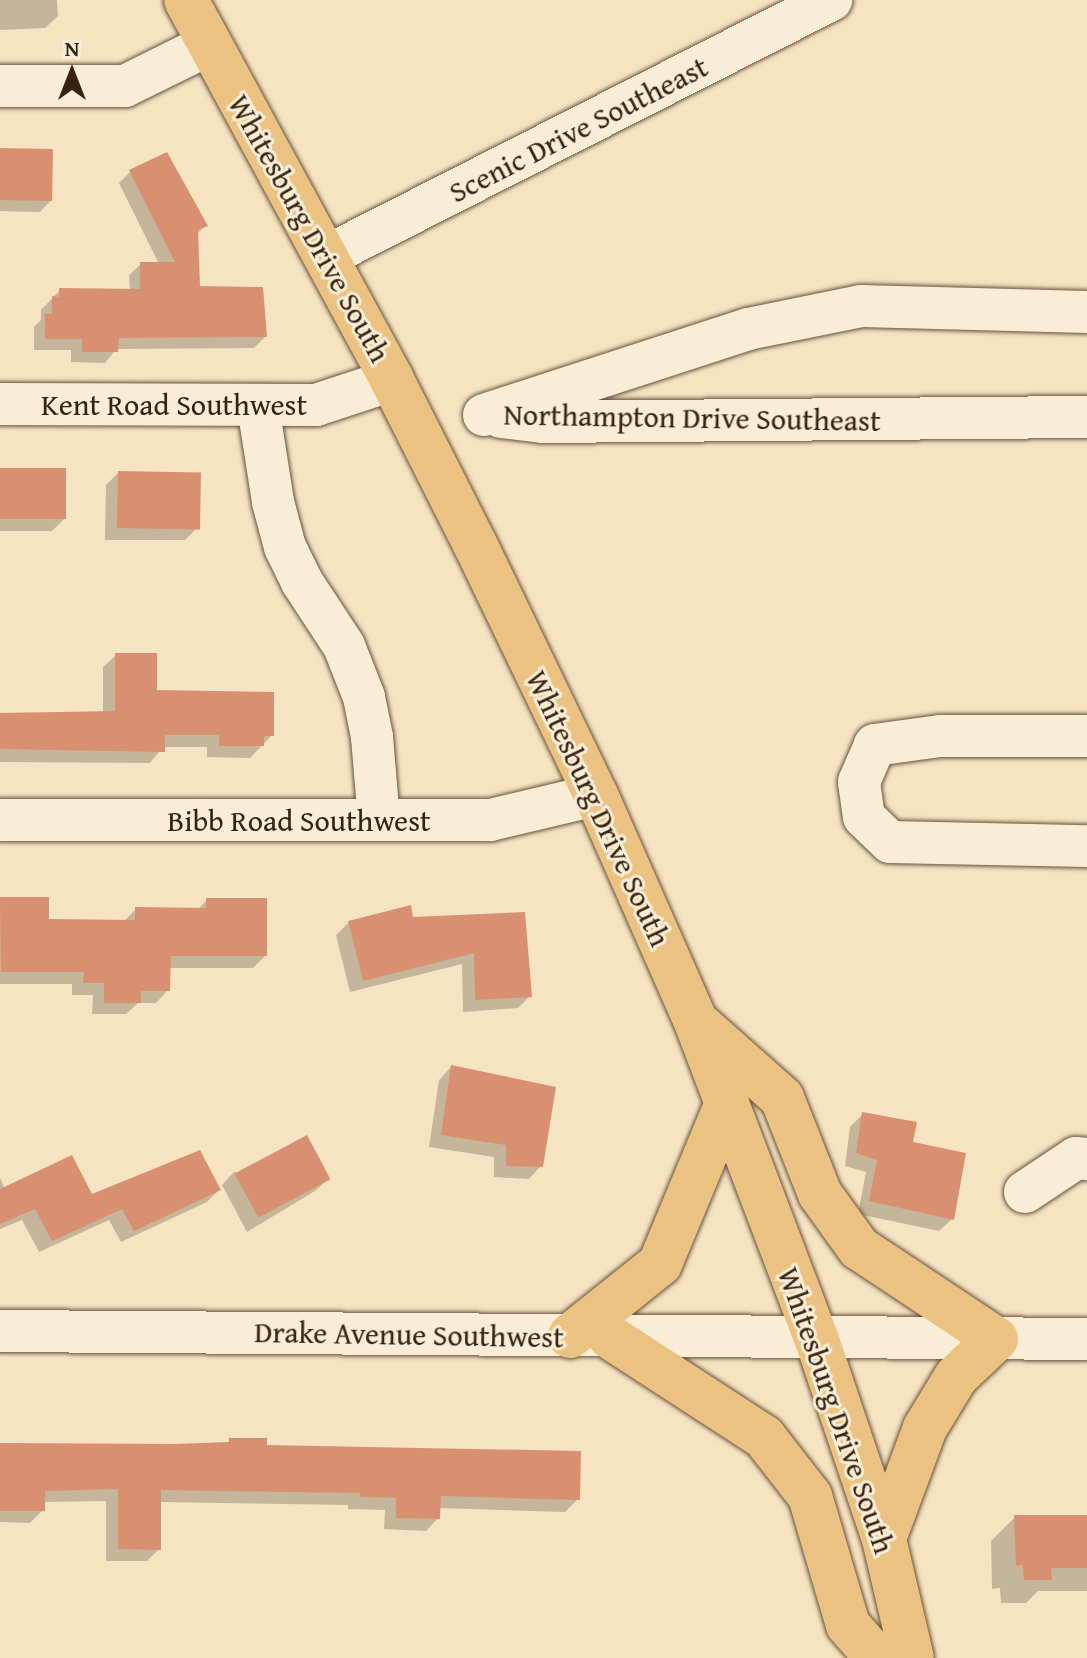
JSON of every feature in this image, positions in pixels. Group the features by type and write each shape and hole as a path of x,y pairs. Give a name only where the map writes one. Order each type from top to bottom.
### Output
{"main road":[{"name":"Whitesburg Drive South","path":"186,0 392,380 596,795 696,1022 817,1340 884,1539 912,1658"},
{"path":"696,1022 782,1098 820,1194 859,1248 996,1339 956,1377 925,1428 884,1539"},
{"path":"727,1103 660,1264 590,1336 764,1437 810,1496 848,1625 877,1658"}],"street":[{"name":"Scenic Drive Southeast","path":"325,257 824,2"},
{"path":"0,86 125,86 210,44"},
{"name":"Northampton Drive Southeast","path":"1087,312 861,306 748,329 484,415 543,422 1087,417"},
{"name":"Kent Road Southwest","path":"0,404 316,405 392,380"},
{"path":"258,406 273,502 285,547 302,582 344,646 364,697 372,737 379,820"},
{"path":"1087,736 940,736 875,745 859,782 864,817 890,842 1087,846"},
{"name":"Bibb Road Southwest","path":"0,820 490,820 596,795"},
{"path":"1025,1192 1076,1158 1087,1159"},
{"name":"Drake Avenue Southwest","path":"0,1331 817,1340 1087,1339"}],"building":[{"path":"0,148 53,149 52,201 0,200"},
{"path":"167,152 208,226 198,230 200,286 263,287 267,337 119,338 118,352 82,352 82,339 45,339 45,314 52,314 52,296 59,297 59,288 140,289 140,262 175,262 129,170"},
{"path":"0,468 66,468 66,519 0,519"},
{"path":"118,471 201,472 200,529 117,528"},
{"path":"115,653 157,653 157,690 274,692 274,736 264,736 264,746 219,746 219,735 165,735 165,752 0,749 0,713 115,711"},
{"path":"0,897 49,897 49,919 135,920 135,907 206,908 206,898 267,898 267,956 171,956 170,991 141,991 141,1003 104,1003 104,983 83,983 84,972 1,972"},
{"path":"411,905 413,917 525,912 532,997 475,1000 474,953 363,981 348,921"},
{"path":"451,1065 556,1087 543,1167 506,1166 506,1145 441,1135"},
{"path":"862,1112 917,1122 913,1142 966,1153 954,1220 869,1201 877,1160 856,1153"},
{"path":"307,1135 330,1179 258,1218 235,1173"},
{"path":"200,1150 221,1190 134,1231 122,1209 52,1241 35,1209 0,1224 0,1189 72,1155 92,1194"},
{"path":"229,1438 267,1438 267,1445 581,1451 580,1500 441,1496 440,1519 396,1518 396,1498 360,1497 360,1493 161,1490 161,1550 118,1549 118,1489 45,1491 45,1511 0,1511 0,1443 174,1444 229,1442"},
{"path":"1014,1515 1087,1515 1087,1568 1051,1568 1052,1580 1024,1580 1023,1565 1016,1566"}]}
